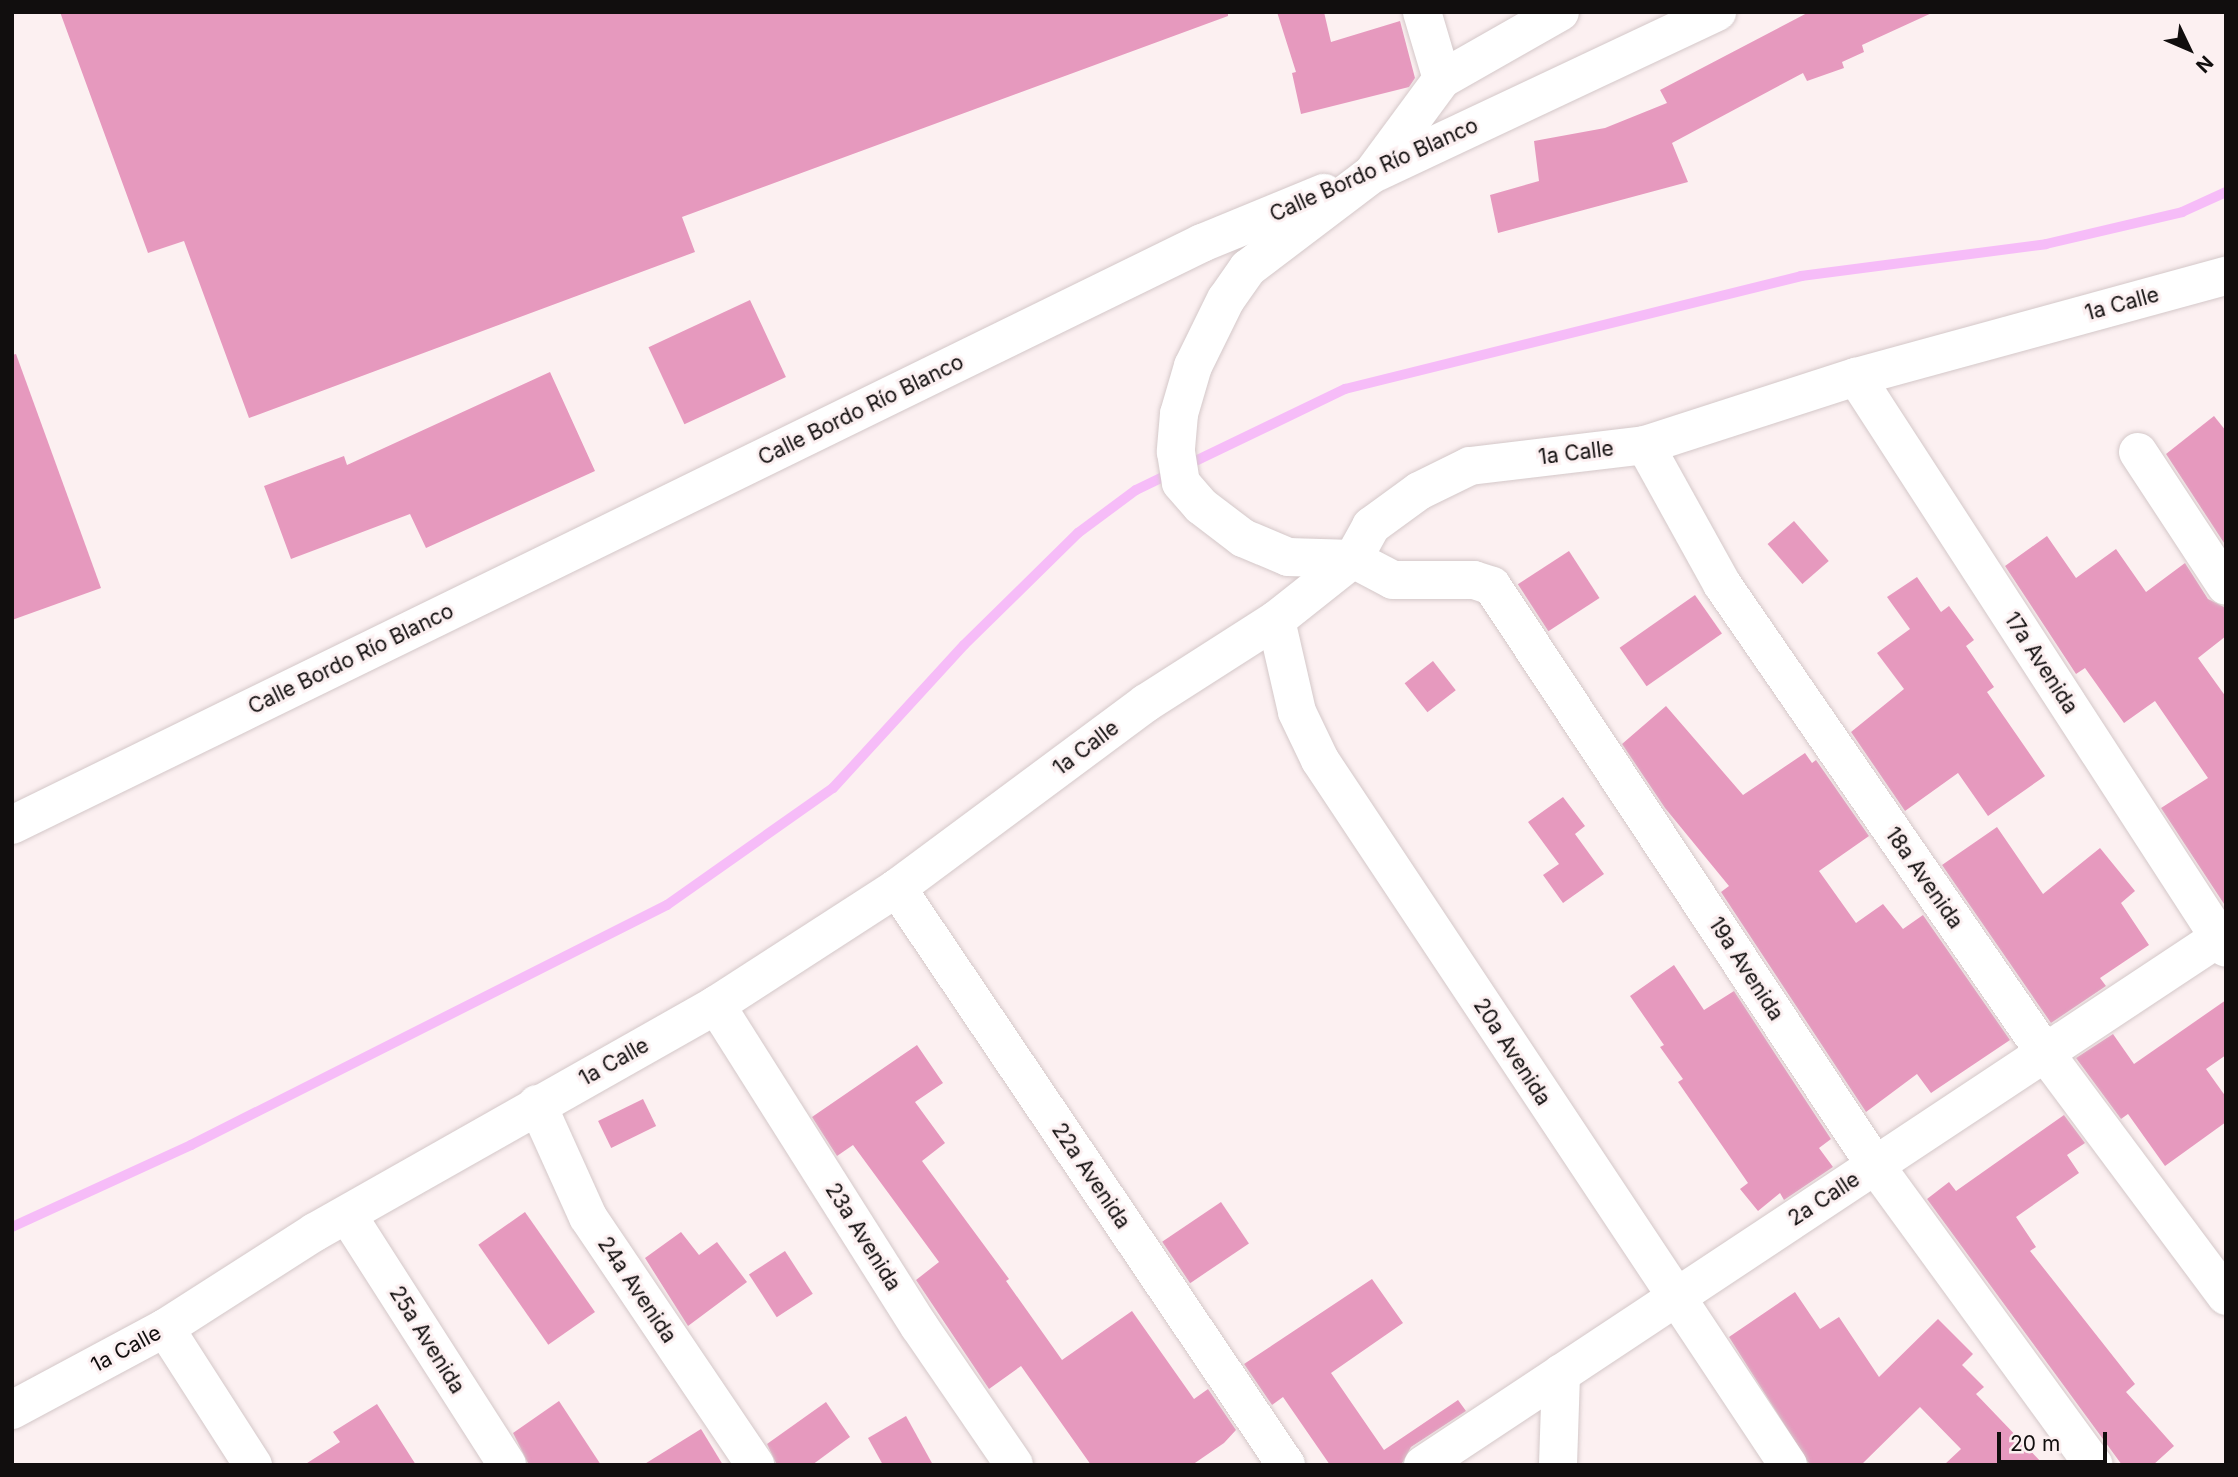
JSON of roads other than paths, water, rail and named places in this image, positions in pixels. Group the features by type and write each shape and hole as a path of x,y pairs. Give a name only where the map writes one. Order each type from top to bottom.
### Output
{"street":[{"path":"1422,12 1442,79"},
{"path":"1353,559 1288,557 1244,538 1201,506 1181,482 1176,452 1179,415 1193,366 1226,299 1248,268 1372,174 1442,79 1560,12"},
{"name":"Calle Bordo Río Blanco","path":"12,825 1202,243 1372,174 1717,12"},
{"name":"1a Calle","path":"12,1410 165,1328 537,1104 716,1005 897,888 1146,703 1276,620 1353,559 1371,526 1419,491 1470,466 1646,445 1856,377 2226,276"},
{"name":"17a Avenida","path":"1856,377 2223,939"},
{"name":"18a Avenida","path":"1646,445 1722,584 2045,1053 2226,1296"},
{"path":"2138,452 2226,586"},
{"name":"19a Avenida","path":"1353,559 1393,580 1474,580 1492,586 1875,1165 2094,1465"},
{"name":"20a Avenida","path":"1276,620 1297,712 1320,760 1674,1298 1788,1465"},
{"name":"22a Avenida","path":"897,888 1286,1465"},
{"name":"2a Calle","path":"1423,1465 2045,1053 2223,939"},
{"name":"23a Avenida","path":"716,1005 919,1325 1014,1465"},
{"name":"24a Avenida","path":"537,1104 588,1217 755,1465"},
{"name":"25a Avenida","path":"348,1216 507,1465"},
{"path":"165,1328 253,1465"},
{"path":"1558,1465 1561,1374"}],"waterway":[{"path":"1185,466 1345,389 1801,276 2046,244 2182,212 2226,192"},
{"path":"12,1227 191,1145 667,905 833,788 964,645 1078,533 1136,490 1171,473"}]}
